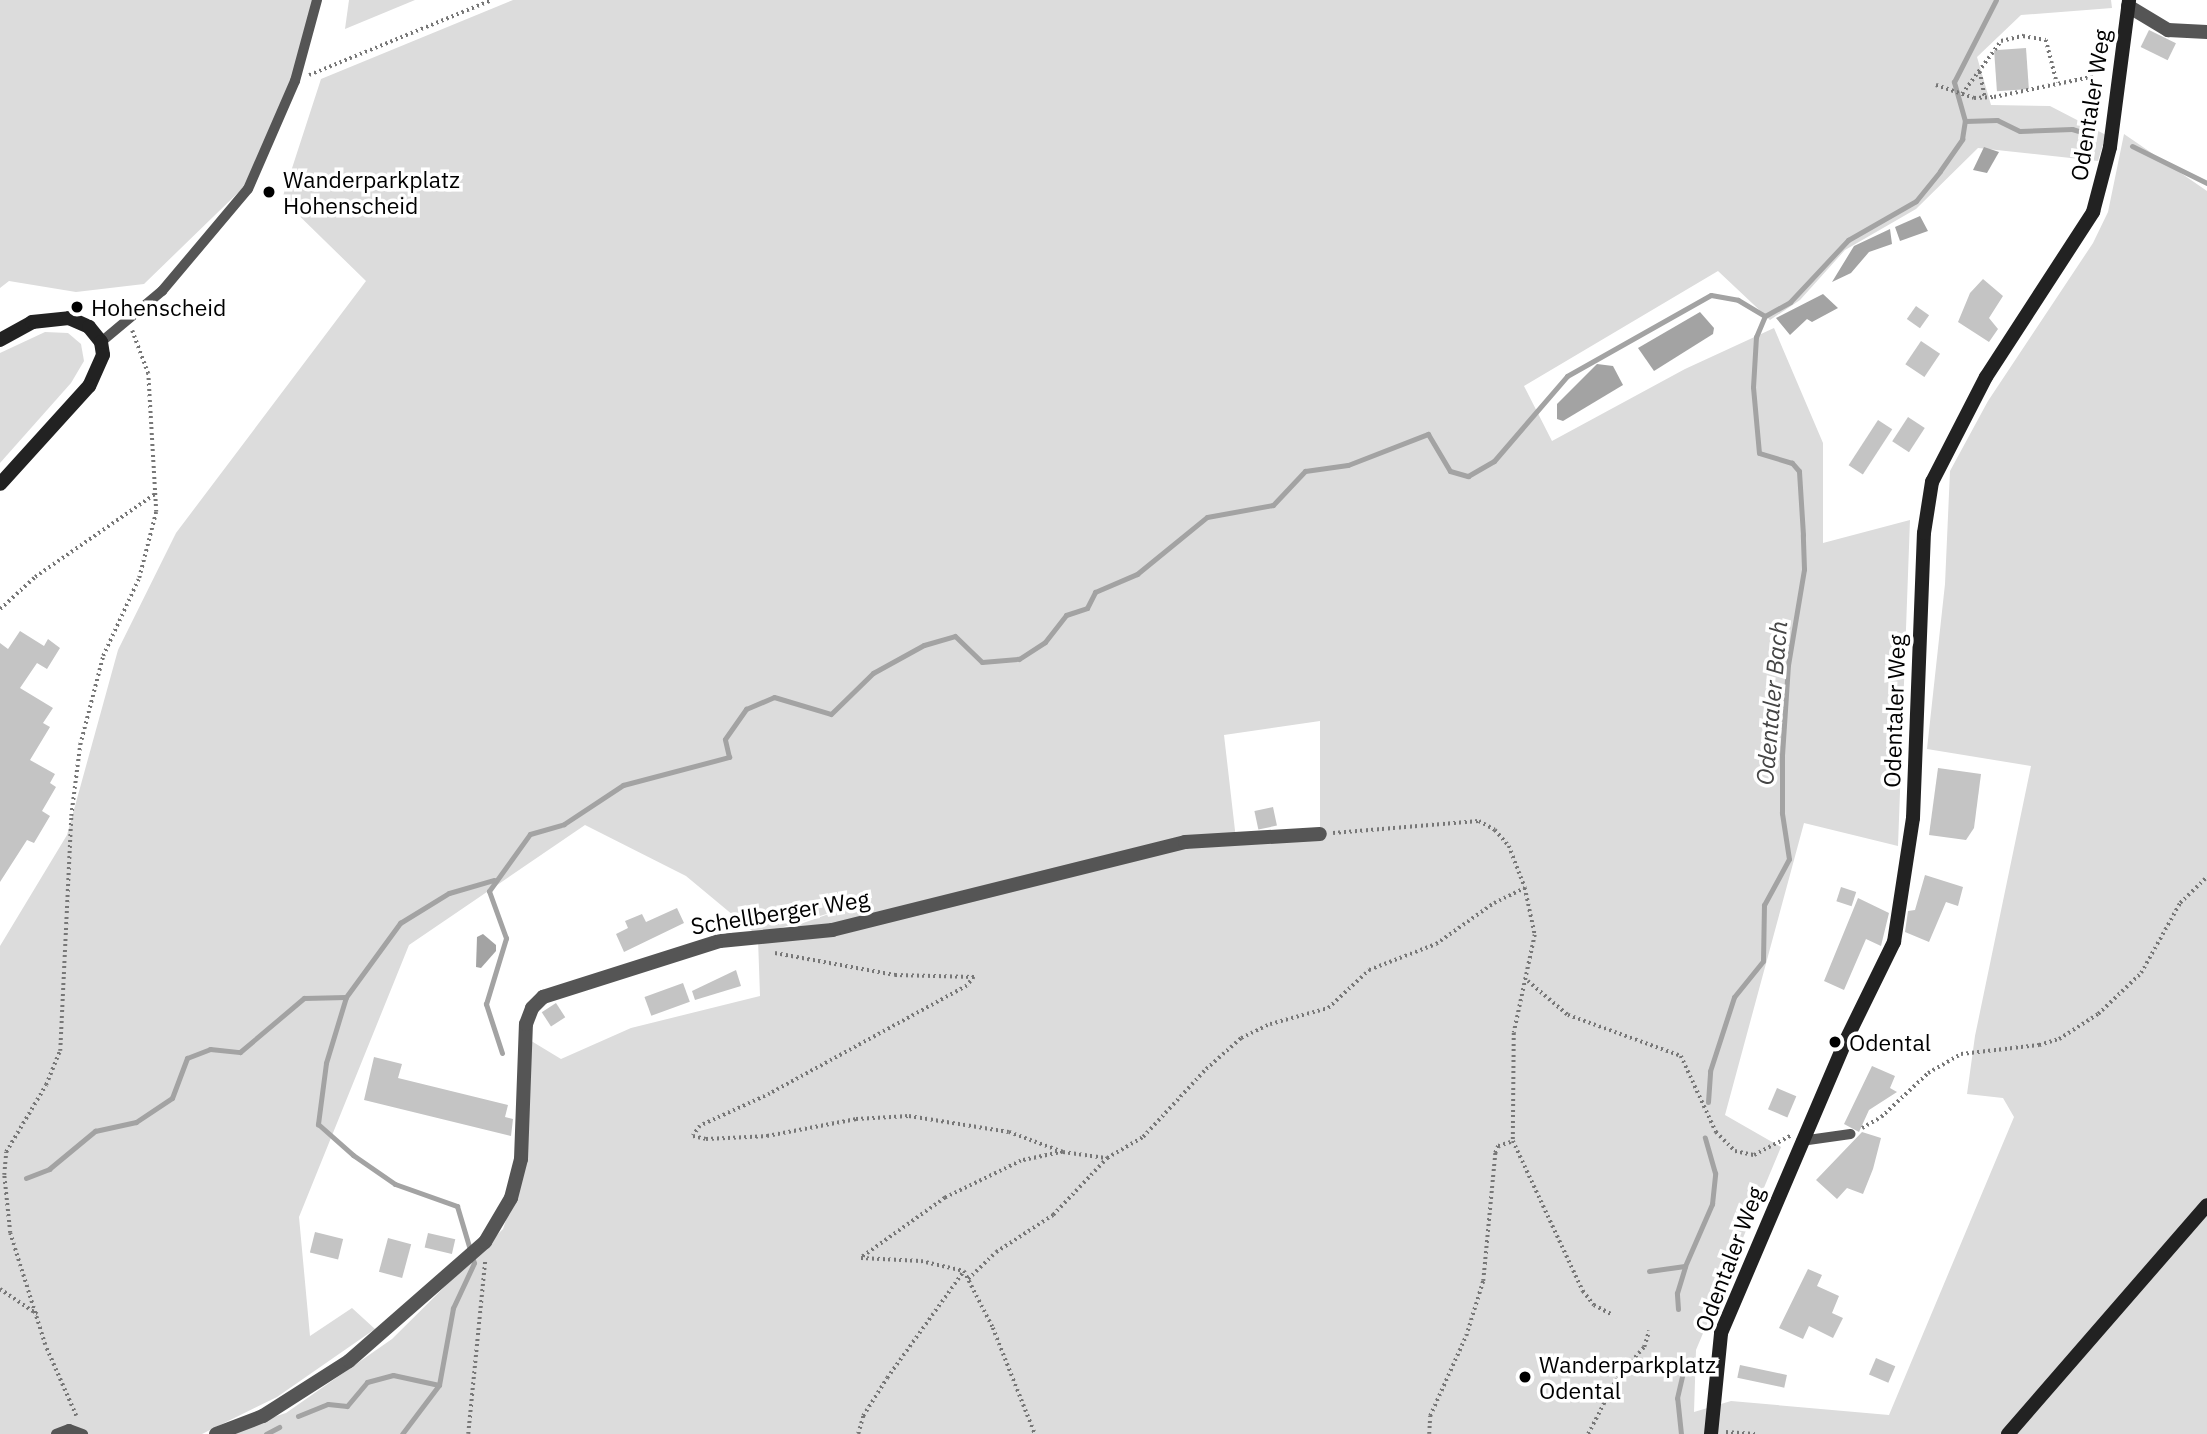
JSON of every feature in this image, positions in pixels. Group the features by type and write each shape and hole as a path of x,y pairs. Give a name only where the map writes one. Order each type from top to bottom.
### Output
{"main road":[{"name":"Odentaler Weg","path":"1711,1432 1721,1333 1801,1141 1894,942 1913,818 1924,533 1932,482 1986,377 2093,212 2110,147 2128,3"},
{"path":"0,340 32,322 61,317 84,324 101,342 103,355 96,377 0,484"},
{"path":"2008,1434 2207,1205"}],"street":[{"path":"2128,3 2168,30 2207,32"},
{"name":"Schellberger Weg","path":"216,1434 264,1416 312,1387 379,1337 482,1245 511,1198 521,1159 526,1024 532,1008 564,988 720,941 752,940 845,927 1185,842 1320,834"}],"lane":[{"path":"101,342 128,322 205,243 248,189 295,81 317,0"},
{"path":"1801,1141 1851,1134"},
{"path":"55,1434 69,1429 81,1429"}],"path":[{"path":"295,81 492,0"},
{"path":"1962,94 2001,41 2023,36 2046,40 2057,83"},
{"path":"1936,85 1962,94 1986,98 2091,77 2107,47"},
{"path":"1980,72 1986,98"},
{"path":"81,1429 49,1355 6,1214 6,1152 46,1086 60,1051 71,816 80,746 103,656 147,556 156,493 148,374 128,322"},
{"path":"0,609 35,577 156,493"},
{"path":"1320,834 1479,821 1503,837 1525,888 1535,935 1512,1058 1513,1141 1583,1291 1594,1305 1611,1314"},
{"path":"1851,1134 1881,1116 1928,1073 1961,1054 2039,1045 2059,1039 2098,1014 2141,973 2180,903 2207,877"},
{"path":"968,1279 996,1252 1053,1215 1107,1158 1143,1137 1206,1069 1241,1038 1270,1024 1328,1008 1369,970 1436,944 1494,903 1525,888"},
{"path":"752,940 779,954 895,975 975,979 770,1094 701,1126 694,1132 696,1139 767,1136 856,1119 909,1116 1000,1130 1063,1153 1107,1158"},
{"path":"1527,980 1568,1015 1681,1056 1716,1132 1735,1151 1754,1155 1790,1135 1801,1141"},
{"path":"1429,1434 1430,1416 1466,1336 1483,1281 1495,1153 1498,1146 1513,1141"},
{"path":"1035,1434 993,1328 964,1272 921,1261 861,1258 945,1198 1021,1161 1063,1153"},
{"path":"468,1434 482,1245"},
{"path":"858,1434 863,1416 887,1378 964,1272"},
{"path":"0,1289 38,1316"},
{"path":"1588,1434 1617,1378 1644,1347 1649,1331"},
{"path":"1711,1432 1755,1434"}],"shaded area":[{"path":"0,0 315,0 299,68 248,183 144,284 76,292 9,281 0,288"},
{"path":"349,0 415,0 345,29"},
{"path":"513,0 2111,0 2112,8 2021,15 1977,57 1991,105 2050,106 2106,135 2098,161 1978,148 1916,209 1845,250 1800,300 1770,320 1718,271 1524,386 1552,441 1685,369 1774,328 1823,443 1823,543 1910,520 1898,846 1804,823 1725,1115 1781,1147 1696,1350 1694,1412 1731,1401 1889,1415 2014,1117 2003,1098 1967,1094 1975,1036 2031,766 1927,749 1945,584 1950,471 1988,401 2093,243 2108,212 2124,134 2207,191 2207,1434 221,1434 286,1413 392,1339 503,1229 526,1159 528,1039 561,1059 631,1028 760,996 758,939 843,909 757,935 686,876 585,825 409,945 299,1217 310,1336 352,1308 375,1329 277,1397 202,1434 0,1434 0,946 67,835 118,650 176,533 366,281 282,199 321,79","holes":["1320,721 1320,834 1236,839 1224,735"]},
{"path":"1984,147 1999,152 1987,173 1973,170"},
{"path":"1920,216 1928,231 1900,241 1895,227"},
{"path":"1890,229 1892,244 1869,252 1851,273 1832,282 1854,246"},
{"path":"1823,294 1838,308 1812,322 1807,319 1790,335 1776,318"},
{"path":"1700,312 1714,328 1713,334 1654,371 1638,348"},
{"path":"45,332 68,333 81,344 84,361 71,383 0,463 0,353"},
{"path":"1597,364 1613,366 1623,385 1563,421 1557,419 1557,404"},
{"path":"483,934 496,945 496,951 481,968 476,967 477,937"}],"building":[{"path":"2149,30 2176,43 2168,60 2141,47"},
{"path":"2026,48 2029,89 1997,91 1994,50"},
{"path":"1983,279 2003,296 1989,318 1998,329 1989,342 1958,322 1970,293"},
{"path":"1916,306 1929,315 1920,328 1907,319"},
{"path":"1921,341 1940,354 1924,377 1905,364"},
{"path":"1908,417 1925,428 1909,452 1892,441"},
{"path":"1878,420 1892,429 1863,475 1849,465"},
{"path":"20,631 44,646 48,639 60,648 47,669 37,663 20,688 53,708 43,723 50,727 30,760 55,774 50,783 56,787 42,811 50,816 34,843 27,840 0,882 0,643 8,649"},
{"path":"1938,768 1981,774 1974,828 1966,840 1929,835"},
{"path":"1273,807 1277,826 1258,830 1254,811"},
{"path":"1925,875 1963,887 1958,906 1946,902 1929,942 1905,932 1908,911 1915,910"},
{"path":"1841,887 1856,892 1852,906 1836,901"},
{"path":"1858,898 1889,913 1881,946 1866,939 1844,990 1824,981"},
{"path":"677,908 684,923 624,952 616,934 628,928 625,921 642,914 646,922"},
{"path":"736,970 741,986 695,1000 692,991"},
{"path":"683,983 690,1002 651,1016 644,997"},
{"path":"556,1003 565,1017 551,1027 542,1012"},
{"path":"374,1057 402,1064 398,1078 508,1105 505,1117 513,1119 511,1136 364,1100"},
{"path":"1872,1066 1895,1076 1890,1088 1897,1092 1869,1110 1859,1132 1844,1124"},
{"path":"1777,1088 1796,1096 1787,1117 1768,1109"},
{"path":"1862,1132 1881,1138 1873,1169 1863,1194 1847,1188 1837,1199 1816,1180"},
{"path":"315,1232 343,1239 338,1259 310,1252"},
{"path":"428,1233 455,1239 452,1254 425,1248"},
{"path":"388,1238 411,1244 402,1278 379,1272"},
{"path":"1808,1269 1822,1275 1817,1286 1839,1296 1832,1313 1843,1318 1833,1338 1809,1326 1803,1339 1779,1328"},
{"path":"1876,1358 1895,1366 1888,1383 1869,1375"},
{"path":"1740,1365 1787,1375 1784,1388 1737,1378"}],"waterway":[{"path":"502,1053 486,1004 506,938 489,891 530,834 564,824 623,785 729,757 725,739 746,709 774,697 831,714 873,673 924,645 955,636 982,662 1019,659 1045,642 1066,615 1087,608 1095,592 1137,574 1207,517 1273,505 1305,471 1348,465 1428,434 1450,471 1468,476 1494,461 1567,376 1711,295 1738,300 1765,316 1790,302 1848,240 1916,201 1962,139 1965,121 1954,82 1996,0"},
{"path":"1965,121 1997,120 2020,131 2072,129 2085,133"},
{"path":"2132,146 2207,183"},
{"name":"Odentaler Bach","path":"1708,1102 1710,1071 1734,997 1763,961 1764,905 1789,859 1782,813 1782,755 1788,665 1804,569 1803,535 1799,471 1792,463 1759,453 1753,387 1756,337 1765,316"},
{"path":"26,1178 49,1169 95,1131 136,1122 172,1098 187,1058 210,1049 240,1052 304,998 346,997 400,923 449,893 494,880"},
{"path":"346,997 326,1063 318,1124 353,1155 395,1184 457,1206 474,1263 453,1308 439,1385 402,1434"},
{"name":"Odentaler Bach","path":"1678,1309 1677,1293 1685,1266 1712,1204 1715,1173 1705,1137"},
{"path":"1649,1271 1685,1266"},
{"name":"Odentaler Bach","path":"1681,1434 1677,1398 1683,1371"},
{"path":"298,1416 328,1404 347,1406 367,1382 393,1375 439,1385"},
{"path":"266,1434 279,1427"}],"place":[{"name":"Wanderparkplatz Hohenscheid","path":"269,192"},
{"name":"Hohenscheid","path":"77,307"},
{"name":"Odental","path":"1835,1042"},
{"name":"Wanderparkplatz Odental","path":"1525,1377"}]}
